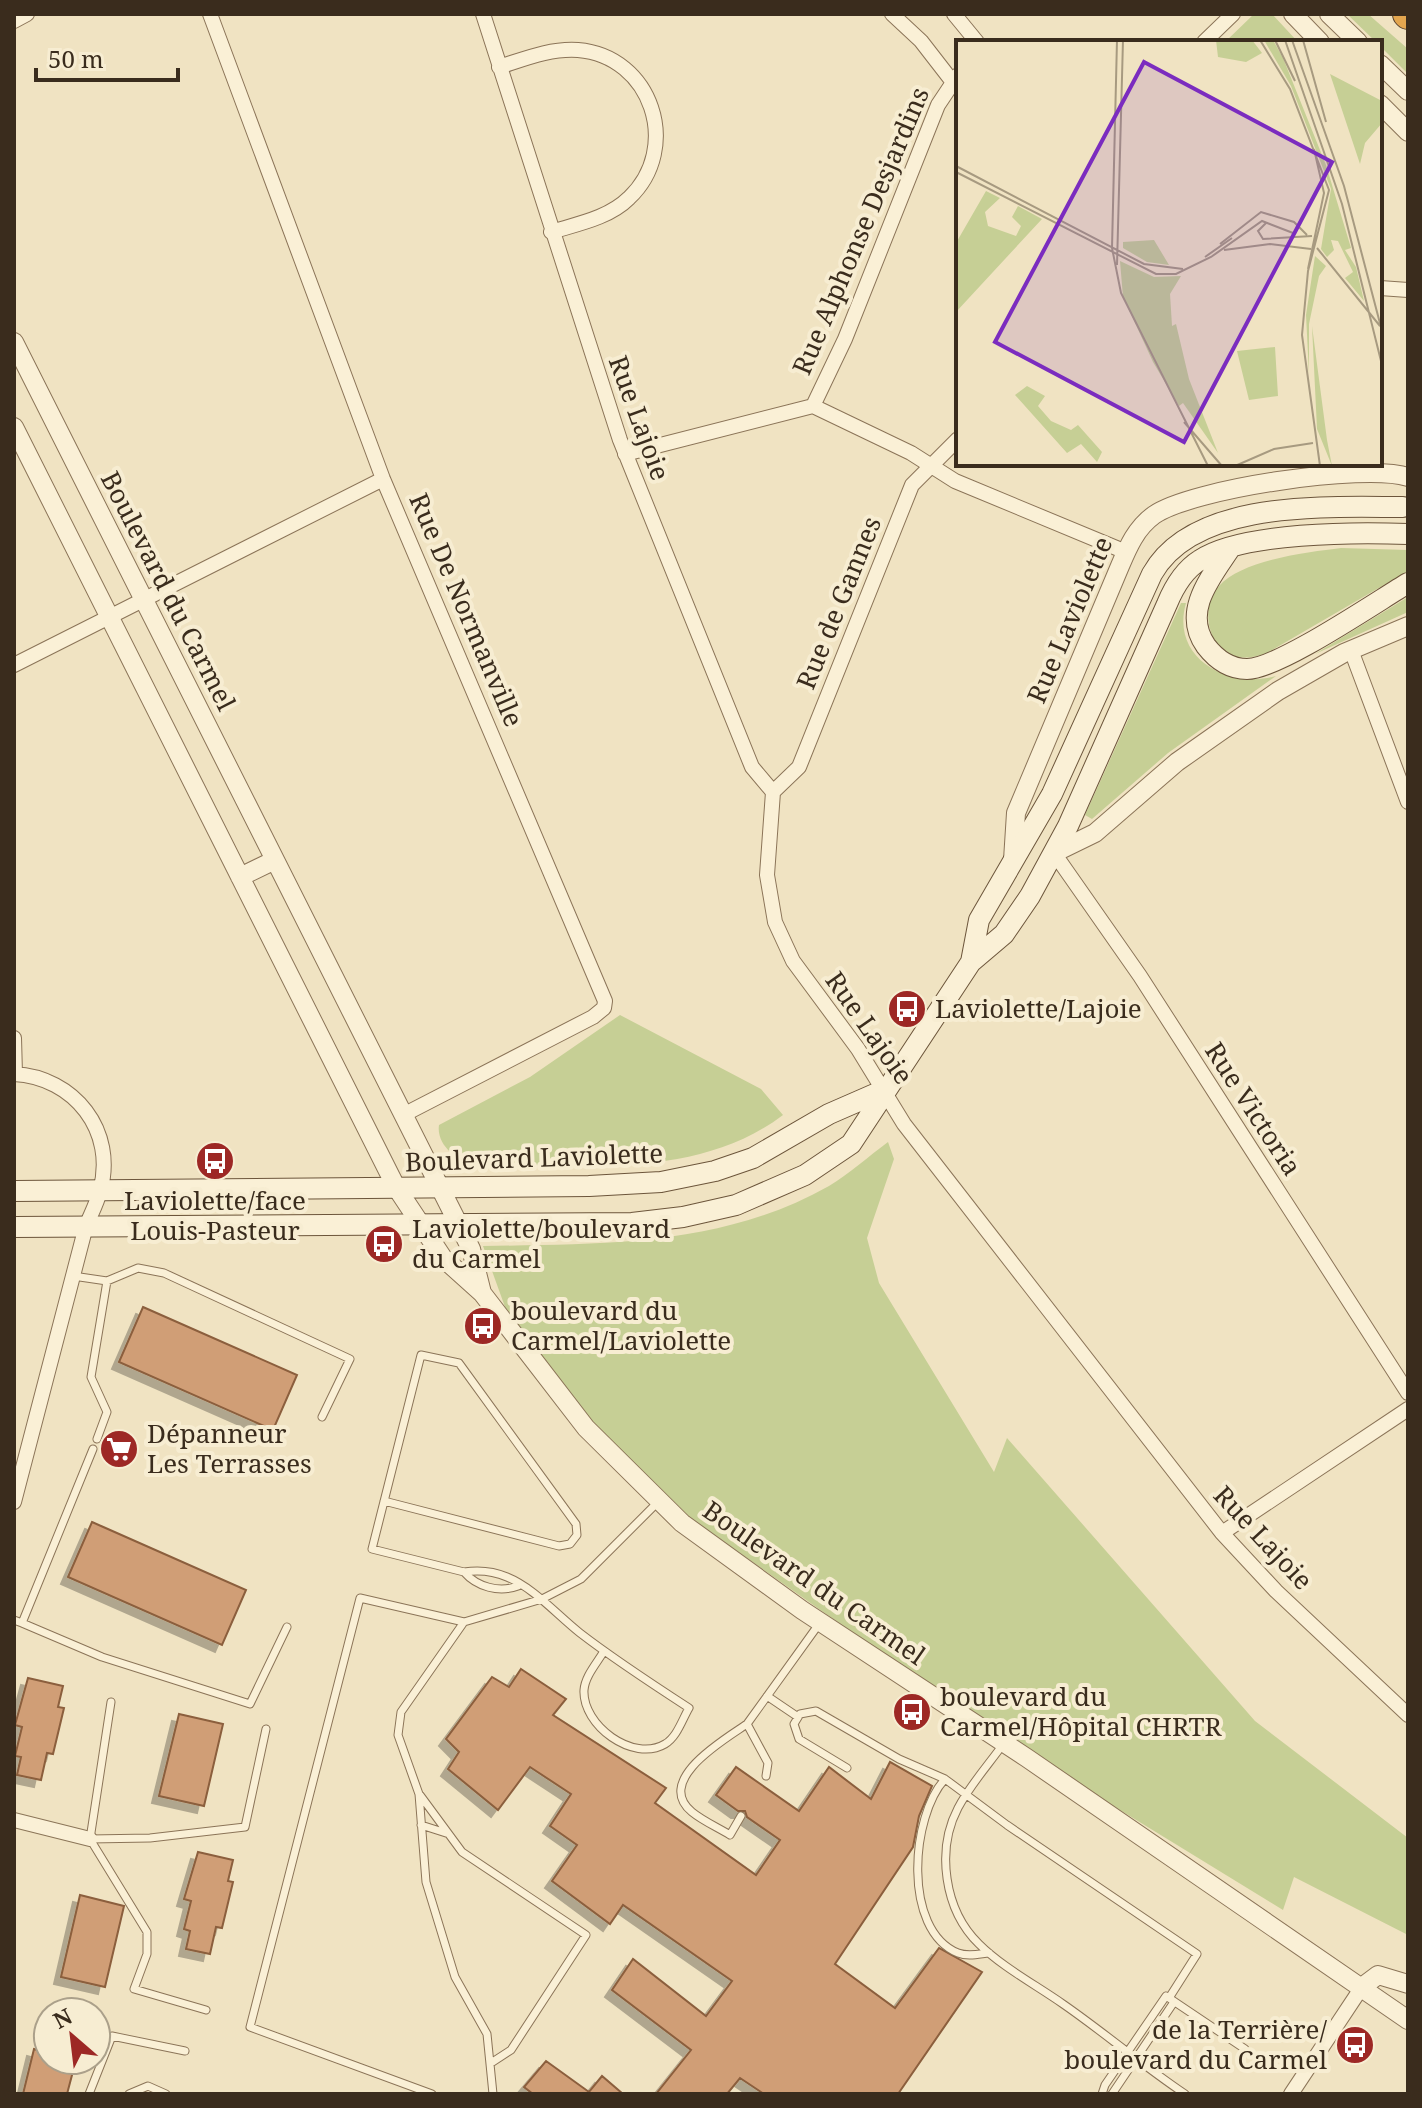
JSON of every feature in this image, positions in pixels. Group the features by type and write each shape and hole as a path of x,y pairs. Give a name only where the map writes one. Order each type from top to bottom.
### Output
{"main road":[{"name":"Rue Laviolette","path":"971,962 979,920 1052,794 1152,574 1174,547 1198,530 1234,518 1342,508 1403,507"},
{"name":"Rue Laviolette","path":"884,1090 971,962 1004,934 1054,853 1175,586 1197,561 1231,547 1332,535 1408,534"},
{"path":"1231,547 1201,594 1196,617 1207,647 1220,660 1238,668 1268,664 1408,583"},
{"path":"14,1227 632,1223 736,1205 805,1175 847,1148 884,1090"},
{"name":"Boulevard Laviolette","path":"14,1191 589,1186 689,1178 753,1158 829,1114 884,1090"}],"street":[{"path":"14,21 27,14"},
{"name":"Rue De Normanville","path":"210,14 383,479 605,1001 604,1008 593,1017 403,1115"},
{"name":"Rue Lajoie","path":"483,14 625,454 752,767 773,792 767,875 775,922 793,961 926,1153 1222,1533 1276,1591 1408,1715"},
{"path":"892,14 955,78"},
{"path":"954,14 975,40"},
{"path":"1206,40 1233,14"},
{"path":"1293,14 1318,40"},
{"path":"1329,14 1356,40"},
{"path":"499,67 565,50 593,53 630,73 653,109 655,152 637,190 602,216 551,232"},
{"path":"1382,66 1408,91"},
{"name":"Rue Alphonse Desjardins","path":"625,454 813,406 845,339 938,105 955,78"},
{"path":"1382,106 1408,132"},
{"path":"1382,288 1408,290"},
{"name":"Boulevard du Carmel","path":"15,345 441,1187 471,1249 482,1293"},
{"path":"813,406 932,466 955,481 1126,552"},
{"name":"Boulevard du Carmel","path":"14,427 396,1187 443,1258 482,1293 586,1428 658,1502 716,1551 1004,1743 1408,2020"},
{"name":"Rue de Gannes","path":"773,792 799,767 912,485 956,441"},
{"name":"Rue Laviolette","path":"1013,862 1016,813 1126,552 1139,529 1153,516 1204,494 1368,473 1408,477"},
{"path":"14,665 383,479"},
{"path":"1054,853 1095,833 1177,762 1235,719 1351,650 1408,626"},
{"path":"1351,650 1408,802"},
{"name":"Rue Victoria","path":"1054,853 1140,976 1408,1393"},
{"path":"240,877 275,860"},
{"path":"14,1038 15,1074 55,1083 87,1111 102,1151 101,1190 86,1226 14,1502"},
{"path":"1222,1533 1408,1409"},
{"path":"14,1820 90,1839"},
{"path":"1291,2094 1362,1987 1378,1975 1408,1984"}],"lane":[{"path":"73,1276 107,1281 138,1268 164,1273 350,1359 322,1417"},
{"path":"97,1439 107,1412 91,1377 107,1281"},
{"path":"384,1501 559,1546 570,1544 577,1535 576,1524 459,1363 421,1355 384,1501 372,1549 464,1572 477,1570 509,1577 518,1586 542,1599 604,1651 689,1708 673,1738 661,1746 641,1748 613,1738 594,1720 584,1696 586,1680 604,1651"},
{"path":"93,1449 18,1621 102,1657 250,1704 287,1627"},
{"path":"432,2094 250,2027 360,1598 464,1622 542,1599 586,1576 658,1502"},
{"path":"464,1572 472,1582 506,1590 518,1586"},
{"path":"464,1622 398,1719 399,1744 419,1794 462,1852 586,1935 511,2050 491,2063"},
{"path":"741,1816 730,1835 689,1810 683,1785 703,1753 747,1724 820,1623"},
{"path":"767,1696 798,1717"},
{"path":"111,1702 90,1839 147,1932 147,1954 134,1989 206,2010"},
{"path":"847,1768 799,1739 795,1730 798,1717 805,1711 816,1711 899,1759 945,1779 1007,1825 1197,1954 1112,2094"},
{"path":"747,1724 768,1763 766,1776"},
{"path":"90,1839 150,1838 245,1827 266,1729"},
{"path":"1004,1743 967,1794 949,1830 946,1866 960,1916 974,1939 990,1953 1185,2094"},
{"path":"945,1779 930,1803 919,1839 921,1895 933,1927 947,1945 963,1954 990,1953"},
{"path":"419,1794 426,1882 455,1977 487,2034 493,2094"},
{"path":"421,1825 446,1833"},
{"path":"1170,1999 1245,2049"},
{"path":"1102,2094 1128,2052 1170,1999"},
{"path":"89,2094 112,2036 185,2051"},
{"path":"129,2094 148,2086 166,2094"}],"green space":[{"path":"1254,14 1272,14 1296,40 1227,40"},
{"path":"1347,14 1368,14 1408,49 1408,74 1382,48 1382,40 1374,40"},
{"path":"1341,548 1408,550 1408,571 1267,653 1235,657 1216,642 1209,624 1210,603 1213,594 1229,577 1276,559"},
{"path":"1408,597 1408,612 1315,654"},
{"path":"1181,603 1186,603 1183,623 1187,640 1195,654 1207,665 1240,678 1276,676 1168,753 1092,819 1085,815"},
{"path":"620,1015 761,1089 783,1115 749,1136 713,1150 674,1160 635,1164 474,1164 455,1156 444,1145 439,1125 530,1077"},
{"path":"888,1142 894,1159 867,1238 879,1283 994,1472 1007,1438 1255,1721 1408,1838 1408,1935 1294,1877 1283,1910 996,1734 679,1510 612,1447 513,1329 483,1246 660,1238 746,1221 788,1206 829,1186"}],"building":[{"path":"143,1307 297,1375 273,1430 119,1362"},
{"path":"92,1522 246,1590 222,1645 68,1577"},
{"path":"521,1669 566,1699 553,1715 666,1788 655,1803 756,1875 780,1840 747,1817 745,1811 738,1811 716,1795 736,1767 799,1811 829,1767 871,1799 890,1762 932,1786 919,1816 913,1847 835,1964 895,2008 939,1948 982,1972 898,2094 764,2094 740,2078 727,2094 656,2094 691,2050 612,1990 633,1959 706,2016 732,1981 623,1905 610,1924 552,1881 577,1845 550,1826 571,1794 530,1767 498,1810 448,1769 459,1752 446,1739 492,1677 509,1687"},
{"path":"28,1678 63,1686 58,1707 64,1708 53,1754 47,1753 41,1780 17,1775 21,1757 15,1756 22,1727 15,1725"},
{"path":"179,1714 223,1724 204,1806 159,1796"},
{"path":"198,1852 233,1860 228,1881 233,1882 222,1928 216,1927 210,1954 186,1949 190,1931 184,1929 191,1901 184,1899"},
{"path":"80,1895 124,1906 105,1987 61,1977"},
{"path":"32,2057 32,2076 72,2076 67,2094 23,2094"},
{"path":"546,2061 589,2092 602,2076 623,2094 533,2094 524,2087"}],"place":[{"name":"Laviolette/Lajoie","path":"907,1009"},
{"name":"Laviolette/face Louis-Pasteur","path":"215,1161"},
{"name":"Laviolette/boulevard du Carmel","path":"384,1244"},
{"name":"boulevard du Carmel/Laviolette","path":"483,1326"},
{"name":"Dépanneur Les Terrasses","path":"119,1449"},
{"name":"boulevard du Carmel/Hôpital CHRTR","path":"912,1712"},
{"name":"de la Terrière/ boulevard du Carmel","path":"1355,2045"}]}
